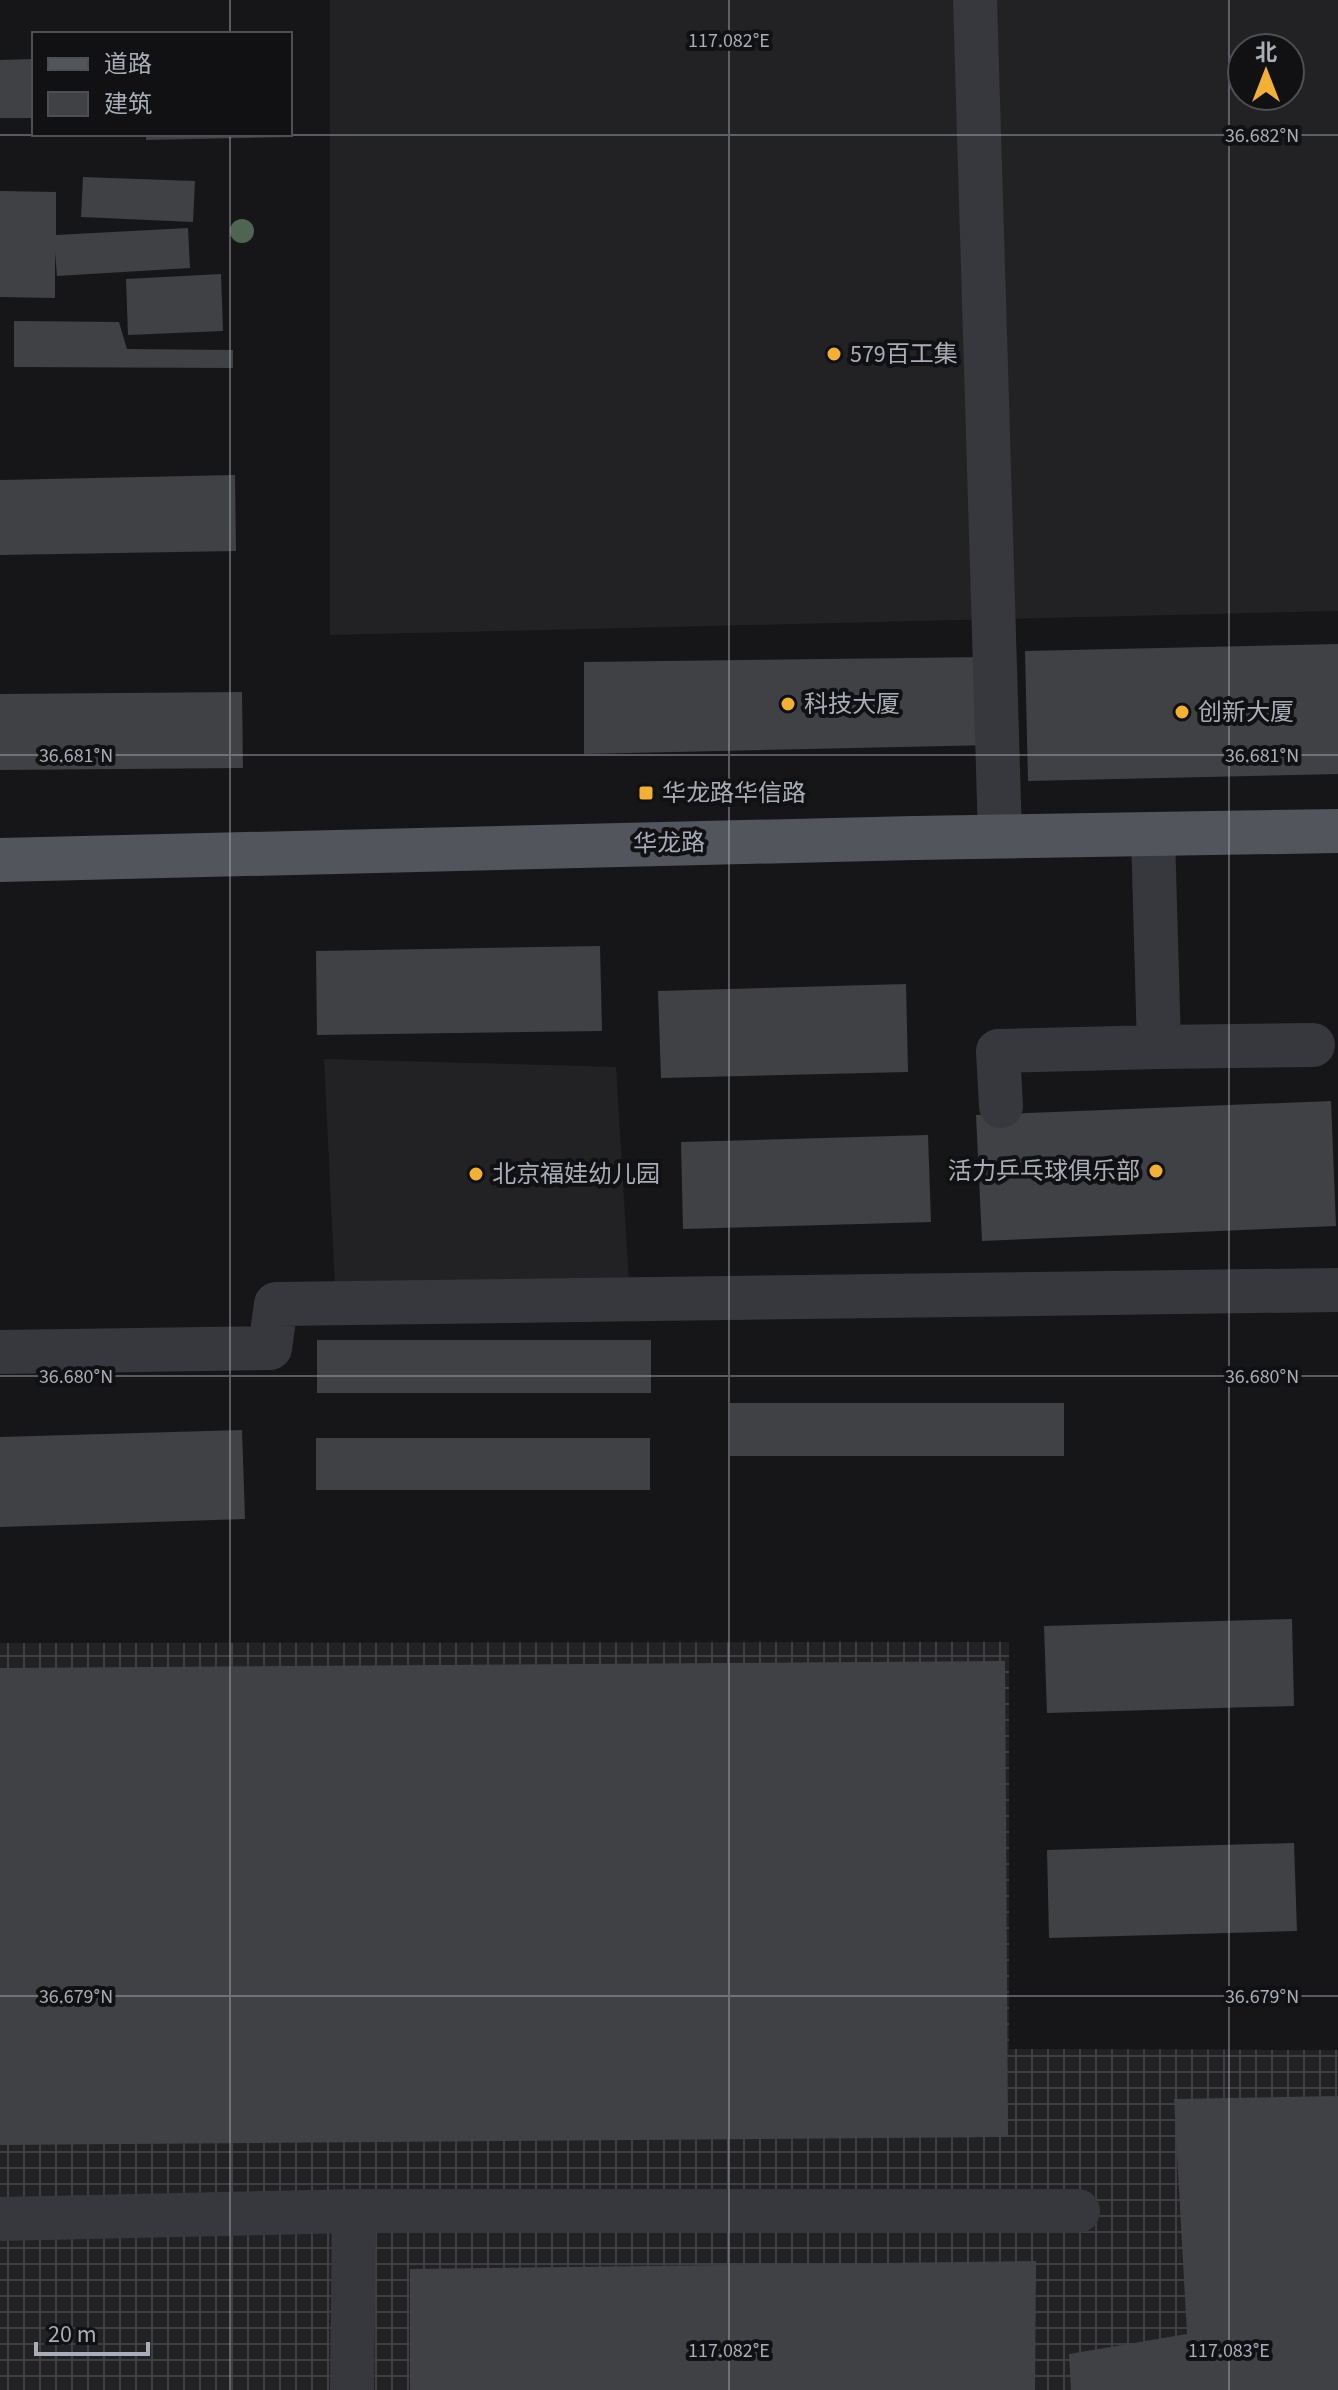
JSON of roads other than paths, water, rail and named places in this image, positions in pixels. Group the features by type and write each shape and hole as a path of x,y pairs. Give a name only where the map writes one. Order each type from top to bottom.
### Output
{"main road":[{"name":"华龙路","path":"0,860 1338,831"}],"street":[{"path":"975,0 1000,836"},
{"path":"1153,834 1159,1047"},
{"path":"1001,1106 998,1051 1313,1045"},
{"path":"0,1352 270,1348 276,1304 1338,1290"},
{"path":"352,2390 354,2211"},
{"path":"0,2219 354,2211 1078,2211"}],"place":[{"name":"579百工集","path":"834,354"},
{"name":"科技大厦","path":"788,704"},
{"name":"创新大厦","path":"1182,712"},
{"name":"华龙路华信路","path":"646,793"},
{"name":"活力乒乓球俱乐部","path":"1156,1171"},
{"name":"北京福娃幼儿园","path":"476,1174"}]}
